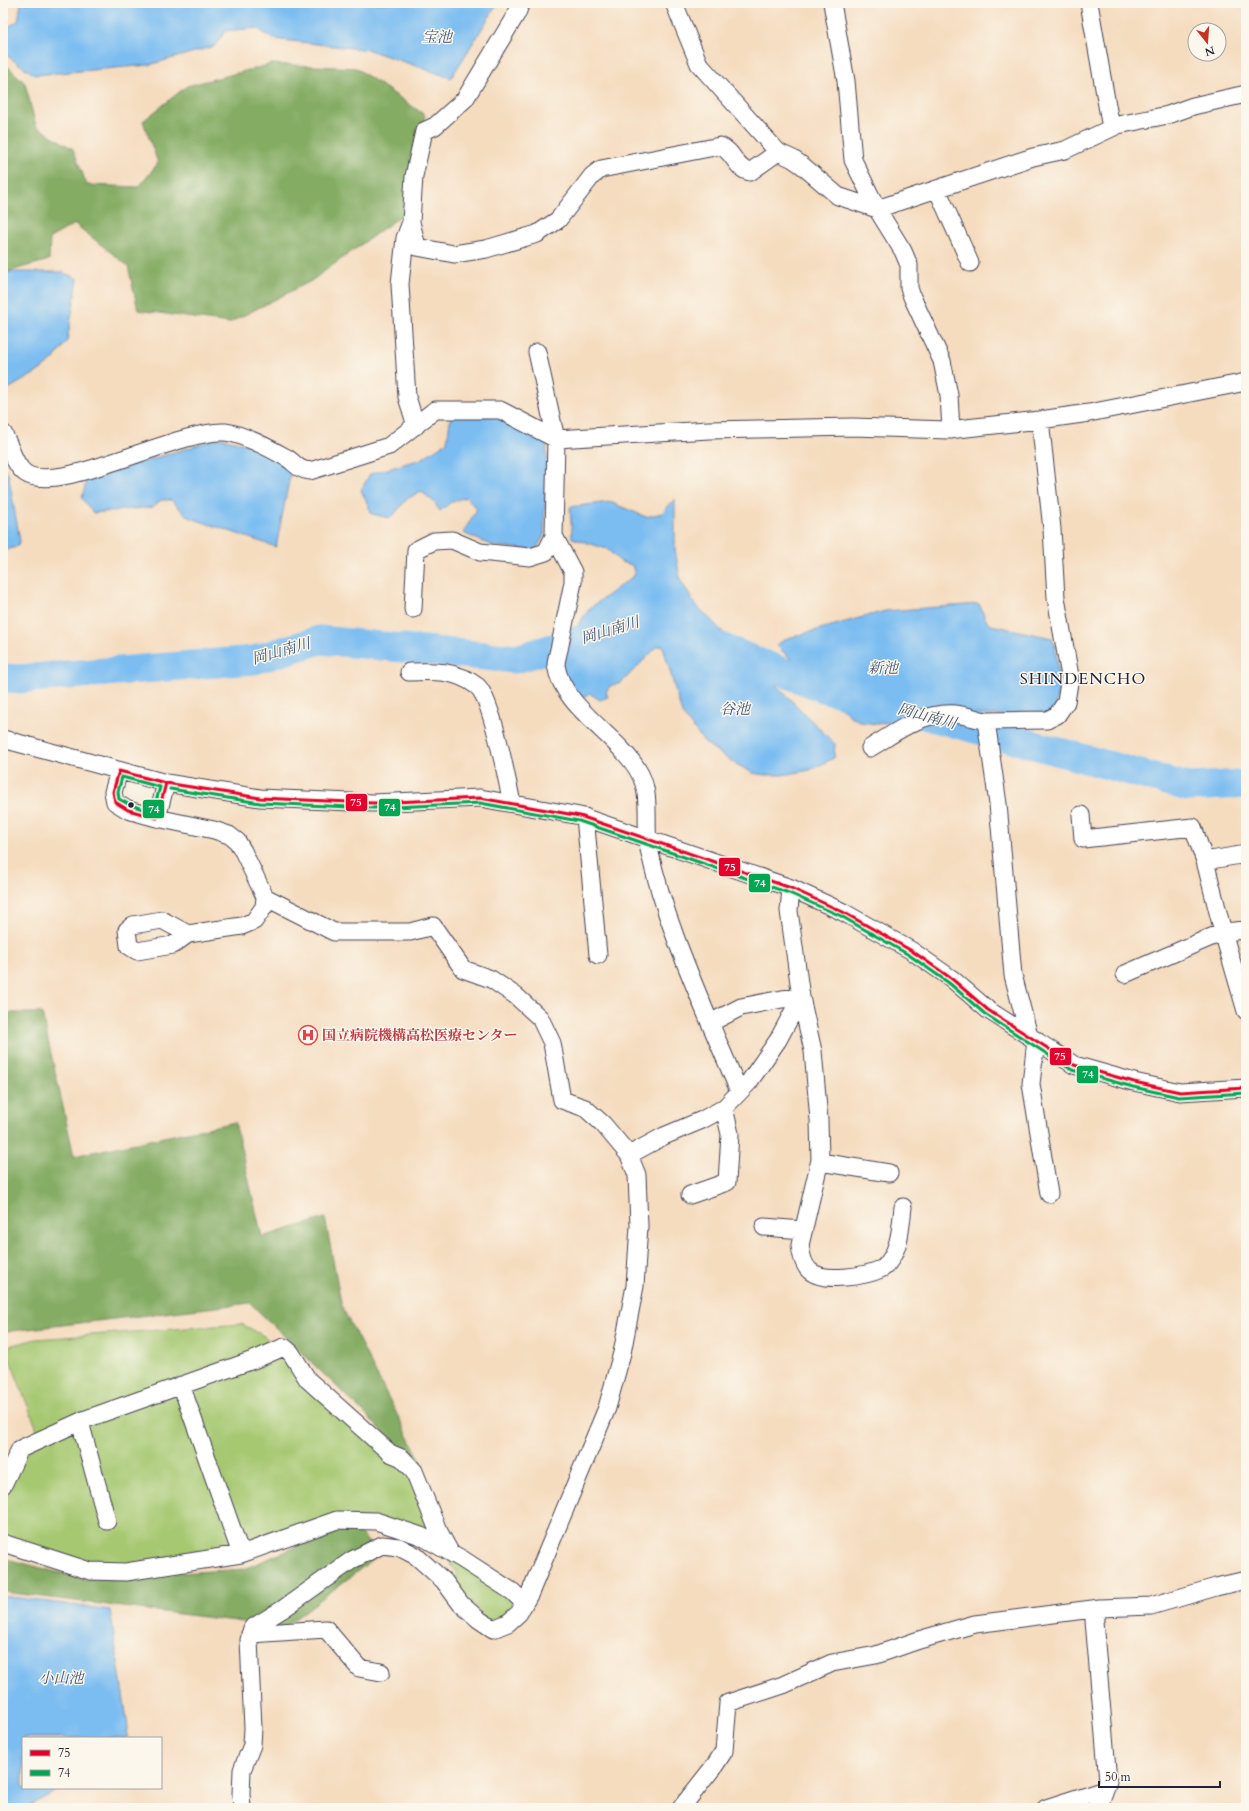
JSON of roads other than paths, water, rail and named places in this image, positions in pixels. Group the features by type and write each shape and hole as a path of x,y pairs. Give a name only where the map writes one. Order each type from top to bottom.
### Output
{"street":[{"path":"416,426 407,397 403,356 400,284 405,238 411,222 414,176 424,132 435,126 466,99 517,13 521,3"},
{"path":"674,3 699,64 778,152 793,158 838,196 877,209 1033,157 1064,150 1118,125 1168,115 1193,106 1246,94"},
{"path":"832,3 846,81 853,160 877,209 909,265 909,288 912,297 942,361 950,395 951,430"},
{"path":"1089,3 1111,128"},
{"path":"411,222 417,247 454,254 486,249 537,234 558,220 592,176 601,169 720,146 727,148 737,165 744,171 750,172 778,152"},
{"path":"937,189 970,263"},
{"path":"414,609 416,550 434,541 452,540 480,552 530,558 546,552 554,536 556,439 537,352"},
{"path":"3,434 18,466 26,473 35,476 52,478 101,466 168,443 225,432 241,436 288,459 300,470 310,470 389,446 435,410 500,410 556,439 724,430 852,427 951,430 1040,420 1246,382"},
{"path":"870,748 913,721 935,716 957,714 986,721 1047,720 1057,715 1066,702 1070,676 1056,598 1052,529 1040,420"},
{"path":"554,536 573,572 573,582 556,664 562,683 580,708 628,756 641,775 646,796 649,847 663,901 676,942 739,1091"},
{"path":"409,672 441,671 464,678 478,687 490,711 512,803"},
{"path":"986,721 998,804 1012,975 1032,1038 1030,1084 1049,1194"},
{"path":"3,739 119,772 166,783 260,798 373,803 480,798 585,817 791,888 843,912 912,951 952,979 988,1010 1074,1065 1134,1082 1180,1092 1246,1088"},
{"path":"119,772 113,792 116,802 128,810 156,818 214,830 229,835 237,841 265,897 264,907 254,921 242,926 188,934"},
{"path":"156,818 166,783"},
{"path":"1081,815 1083,839 1193,827 1205,860 1222,932 1246,1011"},
{"path":"585,817 598,955"},
{"path":"1205,860 1246,854"},
{"path":"791,888 789,911 801,997 813,1051 819,1120 820,1162 803,1230 800,1246 802,1257 810,1270 823,1277 841,1278 882,1269 890,1260 899,1236 903,1207"},
{"path":"242,1808 242,1770 252,1745 253,1728 249,1640 252,1628 283,1609 352,1560 382,1545 399,1547 416,1556 444,1581 461,1604 478,1619 493,1629 508,1623 518,1613 524,1603 574,1490 604,1415 622,1353 634,1286 640,1226 637,1175 630,1155 603,1124 585,1108 562,1100 552,1043 540,1018 516,996 491,978 462,969 433,926 410,932 334,932 265,897"},
{"path":"1125,974 1222,932 1246,930"},
{"path":"710,1023 741,1007 801,997"},
{"path":"630,1155 664,1136 702,1120 724,1108 749,1082 778,1040 801,997"},
{"path":"690,1195 727,1182 730,1134 724,1108"},
{"path":"820,1162 889,1173"},
{"path":"764,1228 803,1230"},
{"path":"3,1485 20,1449 80,1422 256,1359 284,1347 291,1353 308,1380 390,1453 402,1458 414,1471 437,1528 450,1552"},
{"path":"181,1385 241,1554"},
{"path":"80,1422 107,1521"},
{"path":"3,1543 90,1571 126,1572 241,1554 337,1520 376,1521 421,1536 450,1552 513,1592 524,1603"},
{"path":"681,1808 715,1765 724,1751 728,1703 783,1685 832,1663 876,1655 919,1640 975,1624 1100,1608 1151,1606 1246,1580"},
{"path":"1100,1608 1094,1621 1108,1781 1100,1803 1100,1808"},
{"path":"250,1634 326,1629 359,1668 381,1672"},
{"path":"1046,1808 1105,1789"}],"water":[{"name":"宝池","path":"21,3 498,3 451,78 369,50 274,39 256,28 225,31 215,46 149,65 35,75 3,53 3,30 18,21"},
{"path":"10,272 62,272 78,279 67,341 53,360 39,371 3,392 3,274"},
{"path":"451,414 504,417 547,444 544,535 536,550 493,546 463,533 477,509 466,497 451,502 440,511 434,502 421,491 407,499 391,518 372,514 361,490 370,474 421,459 447,442"},
{"path":"220,438 239,442 258,449 276,459 291,471 276,547 188,517 171,500 161,500 153,507 93,513 82,498 87,479"},
{"path":"3,466 8,473 20,541 16,547 3,551"},
{"name":"谷池","path":"675,499 675,549 680,579 694,603 835,744 834,758 810,770 782,775 753,773 734,763 705,743 682,714 663,646 658,646 621,683 610,686 606,692 608,697 600,700 589,693 584,698 567,683 561,663 570,636 590,608 635,575 632,565 621,562 607,549 572,538 570,507 610,502 646,517 662,513"},
{"name":"新池","path":"979,604 987,622 991,625 1052,638 1055,645 1060,687 1054,710 1046,716 986,715 928,709 897,721 877,724 862,722 850,716 776,645 788,638 885,611"},
{"name":"小山池","path":"3,1596 110,1610 128,1727 127,1737 22,1737 22,1789 60,1789 25,1808 3,1808"}],"waterway":[{"name":"岡山南川","path":"3,678 19,679 254,660 320,640 516,659 588,637"},
{"name":"岡山南川","path":"711,643 823,688 856,697"},
{"name":"岡山南川","path":"913,712 1188,787 1246,784"}],"place":[{"name":"国立病院機構高松医療センター","path":"308,1035"}],"district":[{"name":"SHINDENCHO","path":"1083,679"}]}
